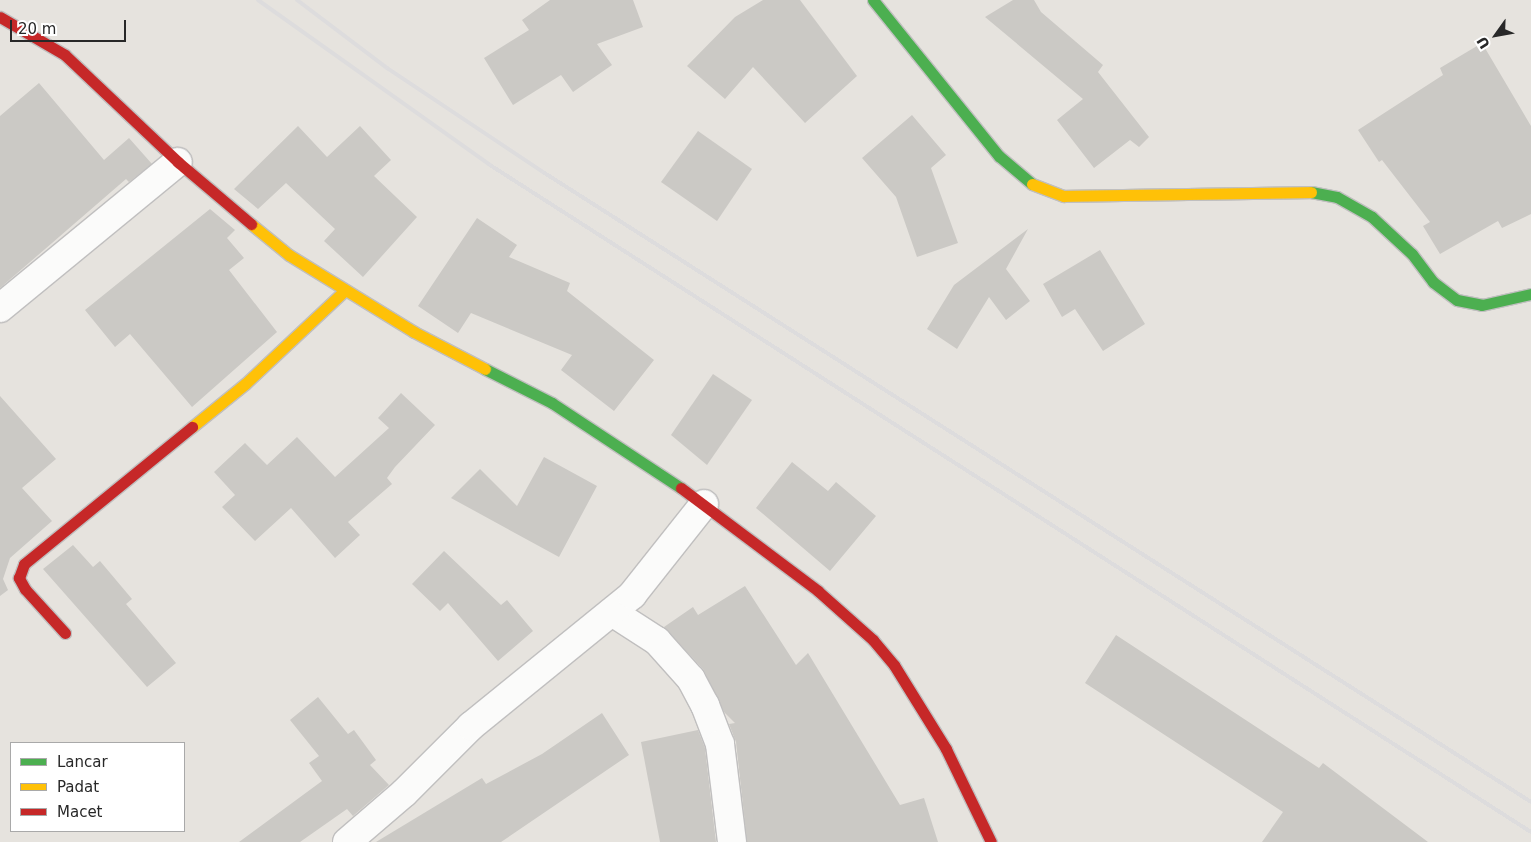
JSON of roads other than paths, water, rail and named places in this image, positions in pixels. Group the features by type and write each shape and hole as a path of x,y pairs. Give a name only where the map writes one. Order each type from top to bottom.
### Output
{"street":[{"path":"873,0 999,156 1035,186 1064,196 1300,190 1337,197 1372,217 1412,254 1433,282 1457,300 1482,305 1531,294"},
{"path":"0,17 65,55 178,162 289,255 344,291 414,332 552,403 704,504 757,548 818,591 873,640 894,665 946,750 991,842"},
{"path":"0,308 178,162"},
{"path":"65,633 25,589 19,578 24,564 245,384 344,291"},
{"path":"347,842 397,800 471,726 632,595 704,504"},
{"path":"612,612 657,641 691,679 705,706 720,744 732,842"}],"railway":[{"path":"258,0 490,165 1531,832"},
{"path":"297,0 387,68 543,172 1531,802"}]}
